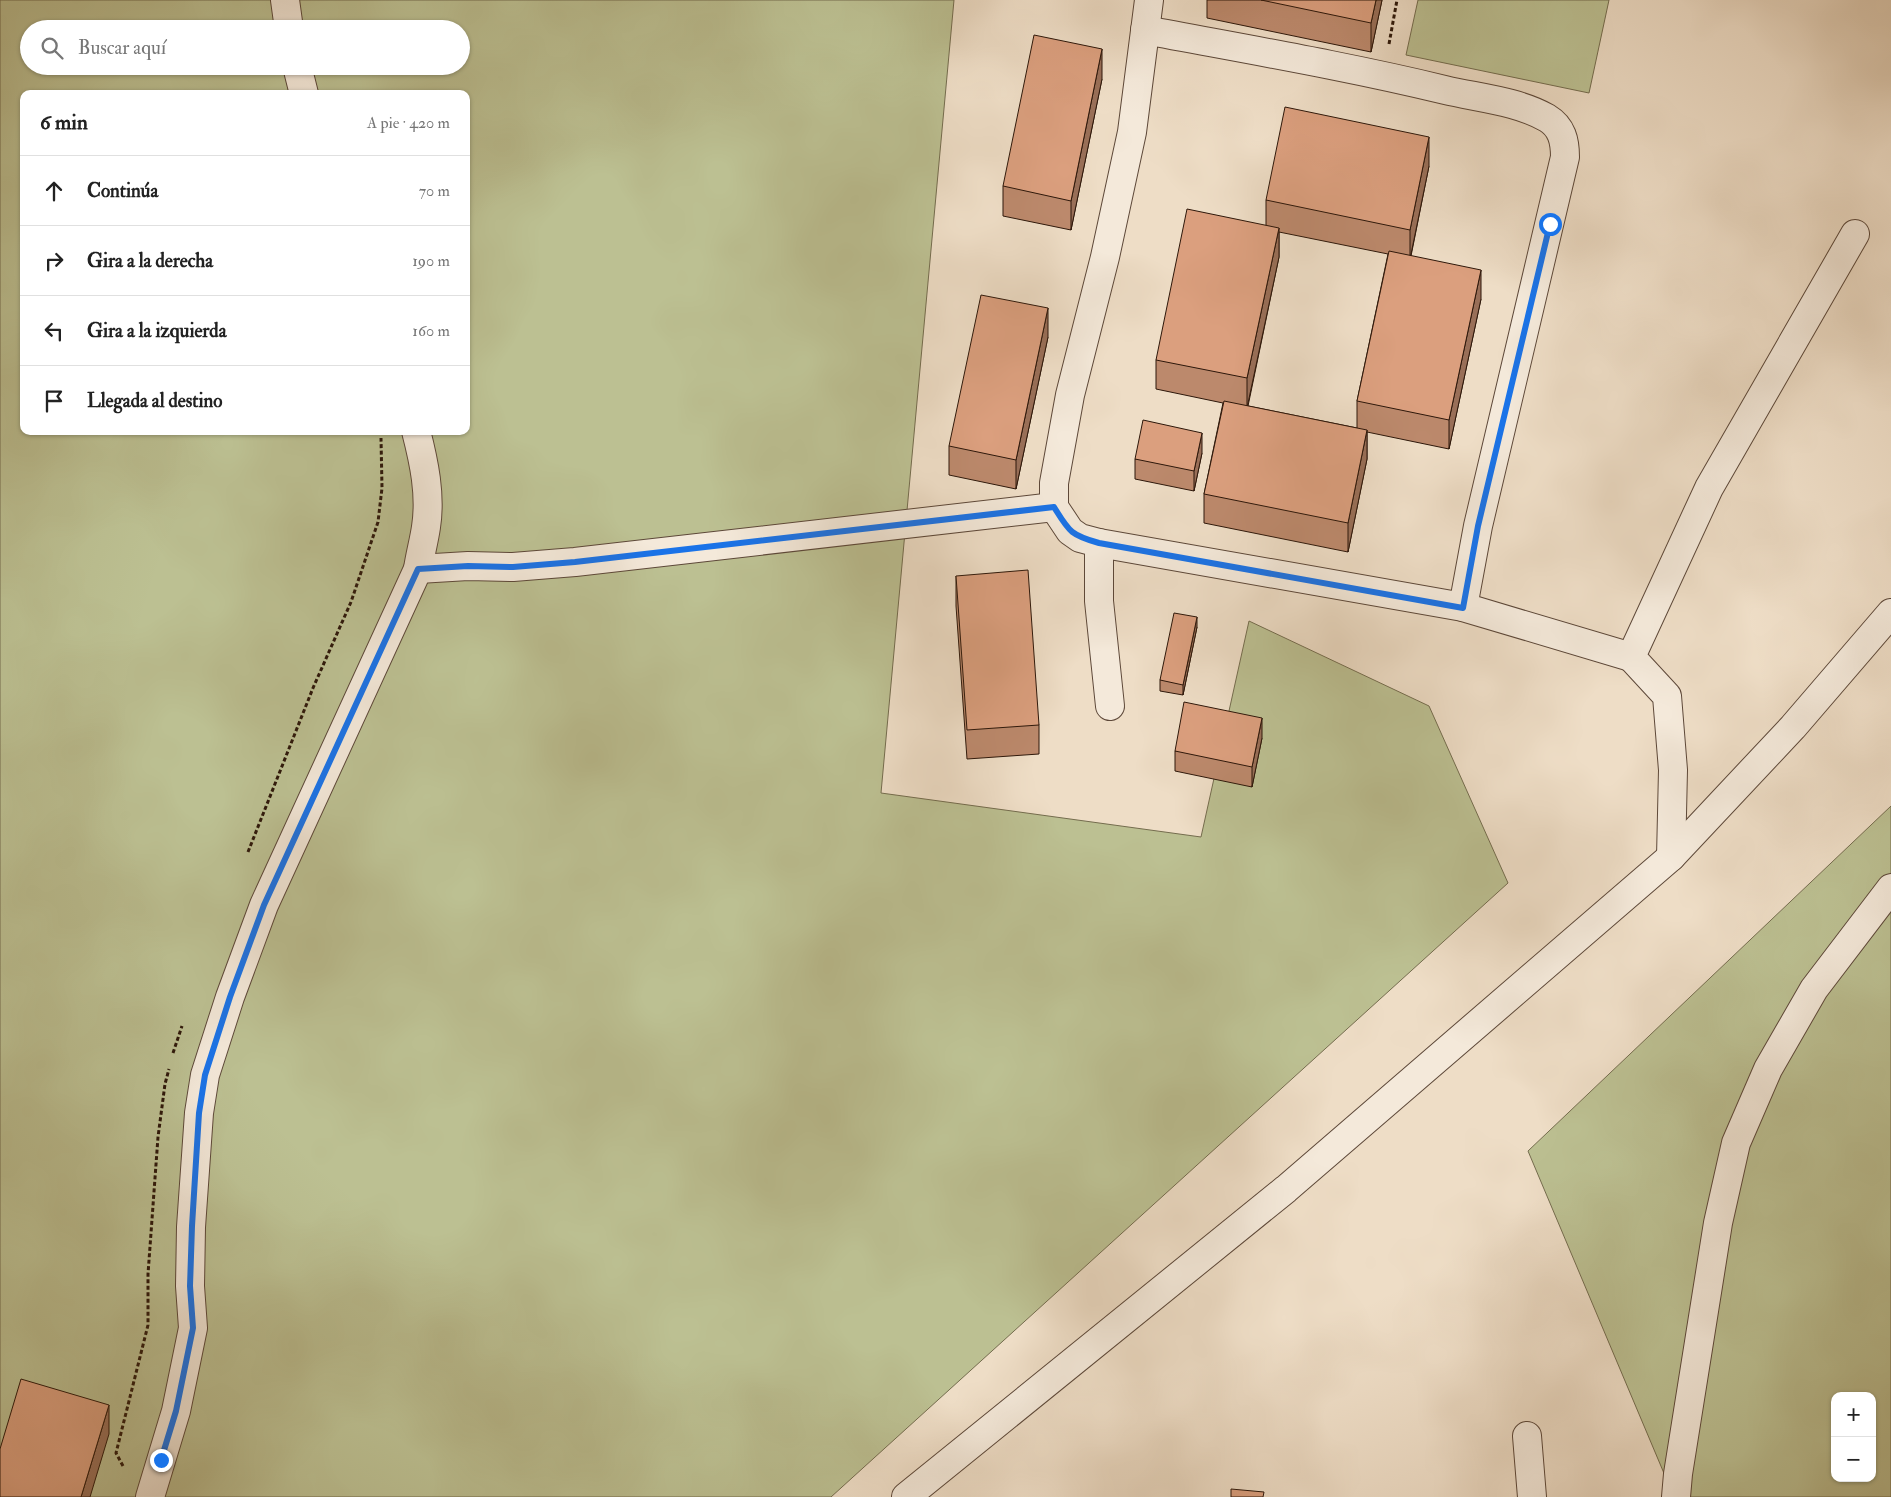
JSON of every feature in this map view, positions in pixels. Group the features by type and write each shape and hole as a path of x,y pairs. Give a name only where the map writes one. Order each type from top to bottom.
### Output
{"street":[{"path":"285,0 288,20"},
{"path":"1149,0 1132,132 1103,266 1070,395 1056,474 1054,507 1070,531 1080,538 1099,543 1463,608 1631,657 1667,696 1673,770 1671,857"},
{"path":"1145,30 1383,75 1524,108 1547,119 1558,127 1565,144 1565,157 1478,526 1463,608"},
{"path":"299,75 303,90"},
{"path":"1631,657 1709,488 1855,234"},
{"path":"150,1497 176,1411 193,1328 190,1286 192,1226 199,1113 205,1075 230,997 264,905 418,569 426,526 427,496 424,464 417,435"},
{"path":"418,569 468,566 513,567 575,562 1054,507"},
{"path":"1099,543 1099,601 1110,706"},
{"path":"906,1497 1286,1189 1671,857 1793,727 1891,613"},
{"path":"1676,1497 1678,1474 1718,1223 1736,1143 1768,1069 1814,990 1891,888"},
{"path":"1527,1436 1532,1497"}],"path":[{"path":"1383,75 1398,0"}],"green space":[{"path":"0,0 954,0 881,793 1201,837 1249,621 1429,706 1508,883 831,1497 0,1497"},
{"path":"1418,0 1609,0 1589,93 1406,55"},
{"path":"1891,806 1891,1497 1674,1497 1528,1151"}],"building":[{"path":"1261,0 1376,0 1371,23"},
{"path":"1034,35 1102,49 1071,201 1003,186"},
{"path":"1285,107 1429,137 1410,230 1266,200"},
{"path":"1187,209 1279,228 1247,378 1156,360"},
{"path":"1389,251 1481,270 1449,420 1357,401"},
{"path":"981,295 1048,308 1016,460 949,446"},
{"path":"1224,401 1367,430 1348,523 1204,494"},
{"path":"1143,420 1202,433 1194,471 1135,459"},
{"path":"1028,570 1039,725 967,730 956,576"},
{"path":"1174,613 1197,617 1183,685 1160,680"},
{"path":"1184,702 1262,718 1252,767 1175,751"},
{"path":"21,1379 109,1405 81,1497 0,1497 0,1449"},
{"path":"1231,1489 1264,1492 1263,1497 1231,1497"}],"route":[{"path":"161,1460 176,1411 193,1328 190,1286 195,1159 205,1075 230,997 264,905 418,569 545,565 1054,507 1070,531 1080,538 1099,543 1463,608 1478,526 1550,224"}]}
